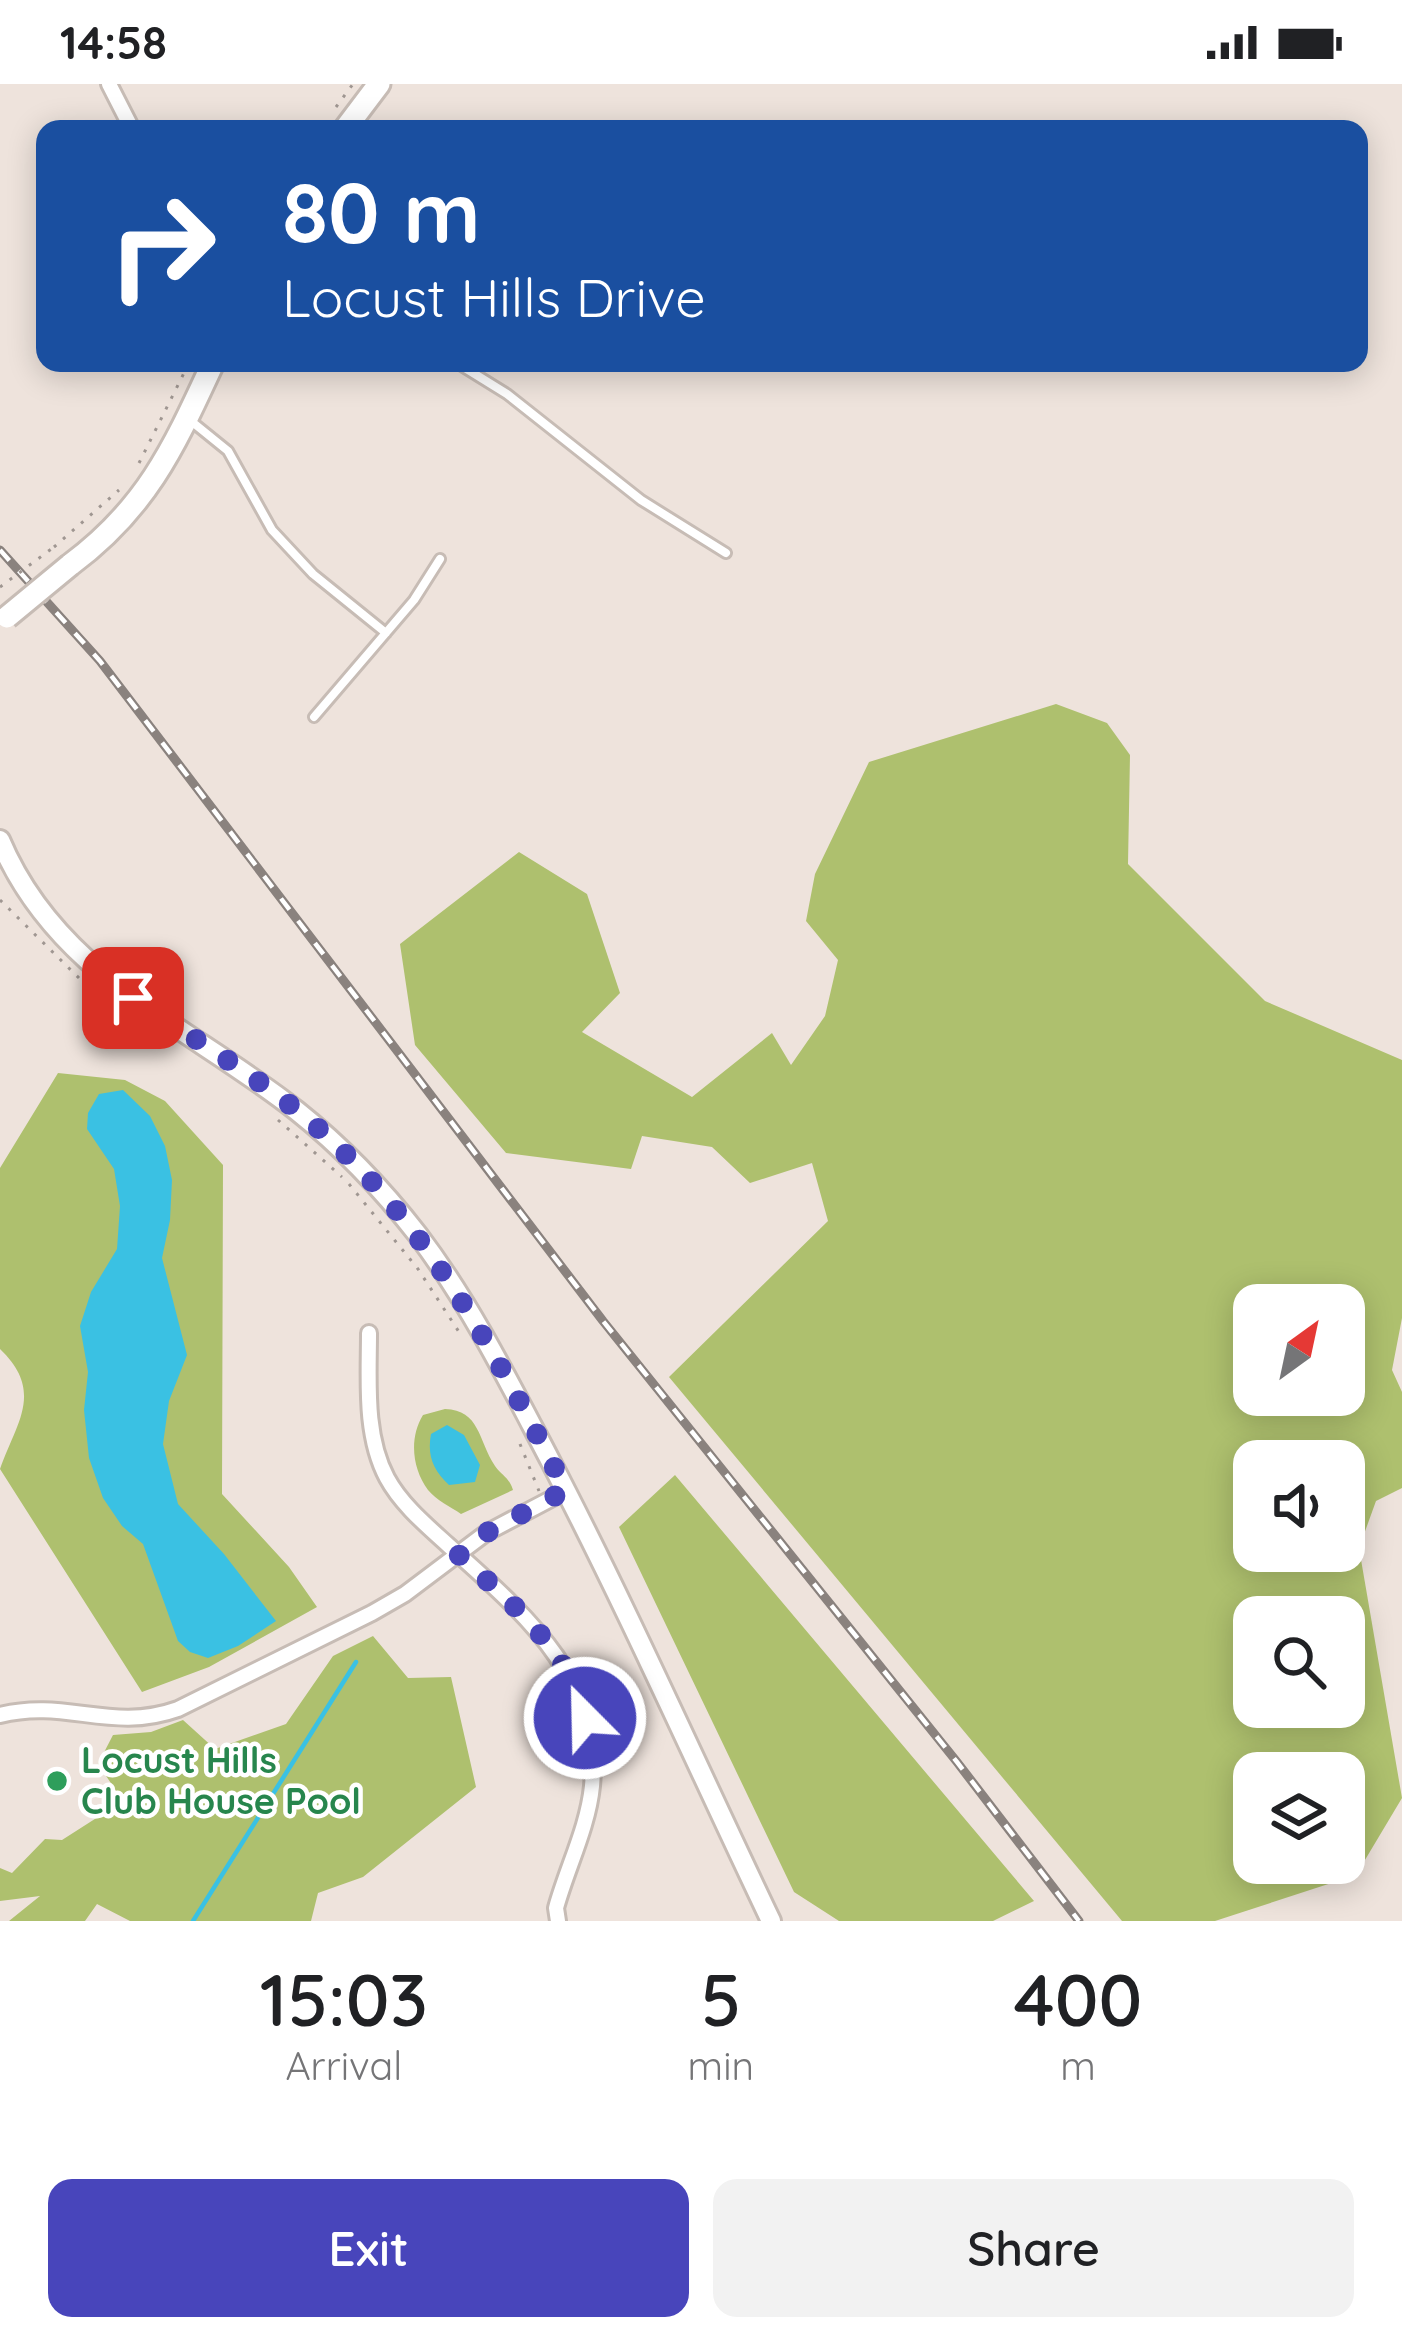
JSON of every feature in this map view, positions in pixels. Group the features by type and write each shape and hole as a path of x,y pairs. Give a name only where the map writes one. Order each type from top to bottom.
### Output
{"main road":[{"path":"351,120 380,84"},
{"path":"3,620 92,548 153,482 209,372"},
{"path":"0,840 29,898 75,952 299,1113 366,1175 447,1276 498,1358 566,1490 770,1921"}],"street":[{"path":"109,84 127,120"},
{"path":"369,1334 372,1432 386,1477 416,1516 549,1641 578,1691 592,1744 592,1786 556,1908 558,1921"},
{"path":"0,1715 42,1707 148,1720 178,1709 372,1613 486,1533 566,1490"}],"lane":[{"path":"472,372 507,394 641,500 726,553"},
{"path":"188,419 228,451 272,530 313,574 386,633"},
{"path":"314,717 430,579 440,559"}],"path":[{"path":"131,476 184,372"},
{"path":"0,587 121,488"},
{"path":"0,900 81,979"},
{"path":"264,1108 346,1181 418,1269 461,1336"},
{"path":"520,1444 545,1502"}],"green space":[{"path":"1056,704 1107,723 1130,755 1128,864 1265,1001 1402,1060 1402,1318 1392,1370 1402,1392 1402,1488 1376,1501 1365,1531 1365,1440 1233,1440 1233,1572 1363,1572 1402,1798 1365,1860 1365,1752 1233,1752 1233,1884 1328,1884 1215,1921 1122,1921 669,1377 828,1221 812,1163 750,1183 712,1147 642,1136 631,1169 506,1153 415,1045 400,944 519,852 587,894 620,993 582,1032 692,1097 772,1033 791,1065 825,1016 838,960 806,921 815,874 869,762"},
{"path":"58,1073 125,1080 165,1101 223,1165 222,1494 289,1567 317,1607 209,1667 142,1692 0,1469 19,1422 24,1394 14,1365 0,1349 0,1168"},
{"path":"445,1409 472,1421 513,1490 461,1514 428,1490 416,1463 414,1443 423,1415"},
{"path":"675,1475 1034,1901 993,1921 839,1921 794,1892 619,1527"},
{"path":"373,1636 408,1678 451,1677 476,1787 363,1877 318,1893 311,1921 130,1921 97,1904 85,1921 9,1921 40,1896 0,1901 0,1868 12,1873 45,1839 62,1840 123,1801 98,1764 113,1735 151,1732 183,1720 215,1749 286,1724 333,1656"}],"water":[{"path":"123,1090 150,1116 165,1146 172,1180 162,1258 187,1355 169,1401 163,1444 178,1504 276,1621 238,1646 208,1658 190,1652 178,1641 143,1544 122,1526 103,1498 89,1458 84,1410 88,1372 80,1326 91,1292 117,1249 120,1206 114,1169 87,1129 88,1113 99,1094"},
{"path":"447,1425 464,1435 480,1465 475,1482 449,1485 435,1468 431,1434"}],"waterway":[{"path":"193,1921 356,1662"}],"railway":[{"path":"0,550 100,661 603,1321 1079,1921"}],"place":[{"name":"Locust Hills Club House Pool","path":"57,1781"}],"route":[{"path":"133,998 299,1113 366,1175 447,1276 498,1358 566,1490 486,1533 459,1555 549,1641 578,1691 585,1718"}]}
